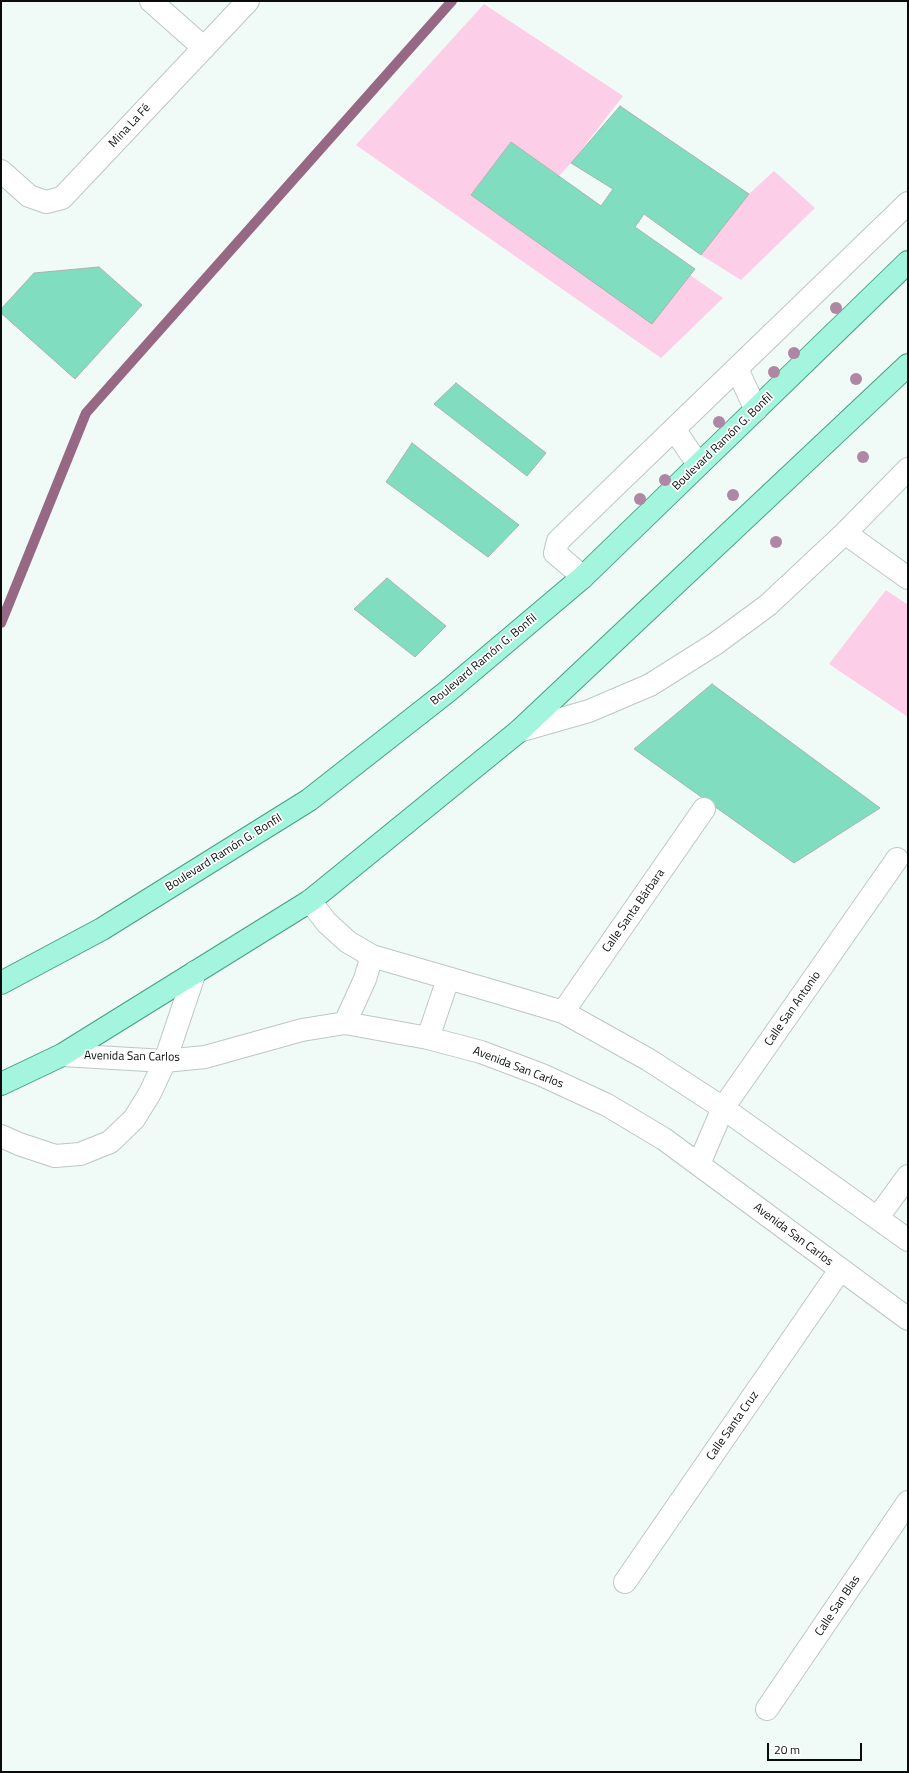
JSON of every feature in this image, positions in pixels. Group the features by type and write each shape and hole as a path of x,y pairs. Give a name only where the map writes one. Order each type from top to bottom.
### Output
{"main road":[{"name":"Boulevard Ramón G. Bonfil","path":"1,983 102,929 309,800 448,690 583,577 908,262"},
{"path":"1,1084 62,1055 310,901 519,731 908,365"}],"street":[{"path":"151,1 204,48"},
{"name":"Mina La Fé","path":"1,171 29,196 46,202 62,198 248,1"},
{"path":"583,577 555,553 558,541 736,369 904,210"},
{"path":"736,369 756,410"},
{"path":"674,429 699,464"},
{"path":"519,731 590,711 650,685 715,644 768,604 845,533 908,469"},
{"path":"845,533 908,578"},
{"name":"Calle Santa Bárbara","path":"563,1012 704,808"},
{"name":"Calle San Antonio","path":"699,1164 723,1108 897,859"},
{"path":"310,901 327,923 348,942 372,956 563,1012 649,1060 723,1108 878,1217 908,1240"},
{"path":"345,1023 365,979 372,956"},
{"path":"1,1136 19,1144 55,1156 80,1154 110,1142 134,1119 150,1093 165,1061 195,972"},
{"path":"428,1038 448,979"},
{"name":"Avenida San Carlos","path":"62,1055 165,1061 205,1057 302,1030 345,1023 428,1038 481,1052 542,1075 607,1105 664,1139 908,1319"},
{"path":"878,1217 908,1176"},
{"name":"Calle Santa Cruz","path":"625,1582 840,1270"},
{"name":"Calle San Blas","path":"767,1709 908,1502"}],"shaded area":[{"path":"484,4 623,96 571,163 559,176 511,142 471,195 652,323 690,275 723,298 661,358 356,145"},
{"path":"774,171 815,208 741,280 701,255 749,194"},
{"path":"886,590 908,605 908,717 829,664"}],"building":[{"path":"620,106 749,194 701,255 644,214 635,227 695,269 652,324 471,195 511,142 601,206 613,189 571,163"},
{"path":"99,267 142,305 75,379 1,313 1,309 34,273"},
{"path":"456,383 546,453 527,476 434,404"},
{"path":"412,443 519,525 488,557 386,482"},
{"path":"387,578 446,626 415,657 354,609"},
{"path":"712,684 880,808 794,863 634,749"}],"waterway":[{"path":"1,623 86,413 452,1"}]}
